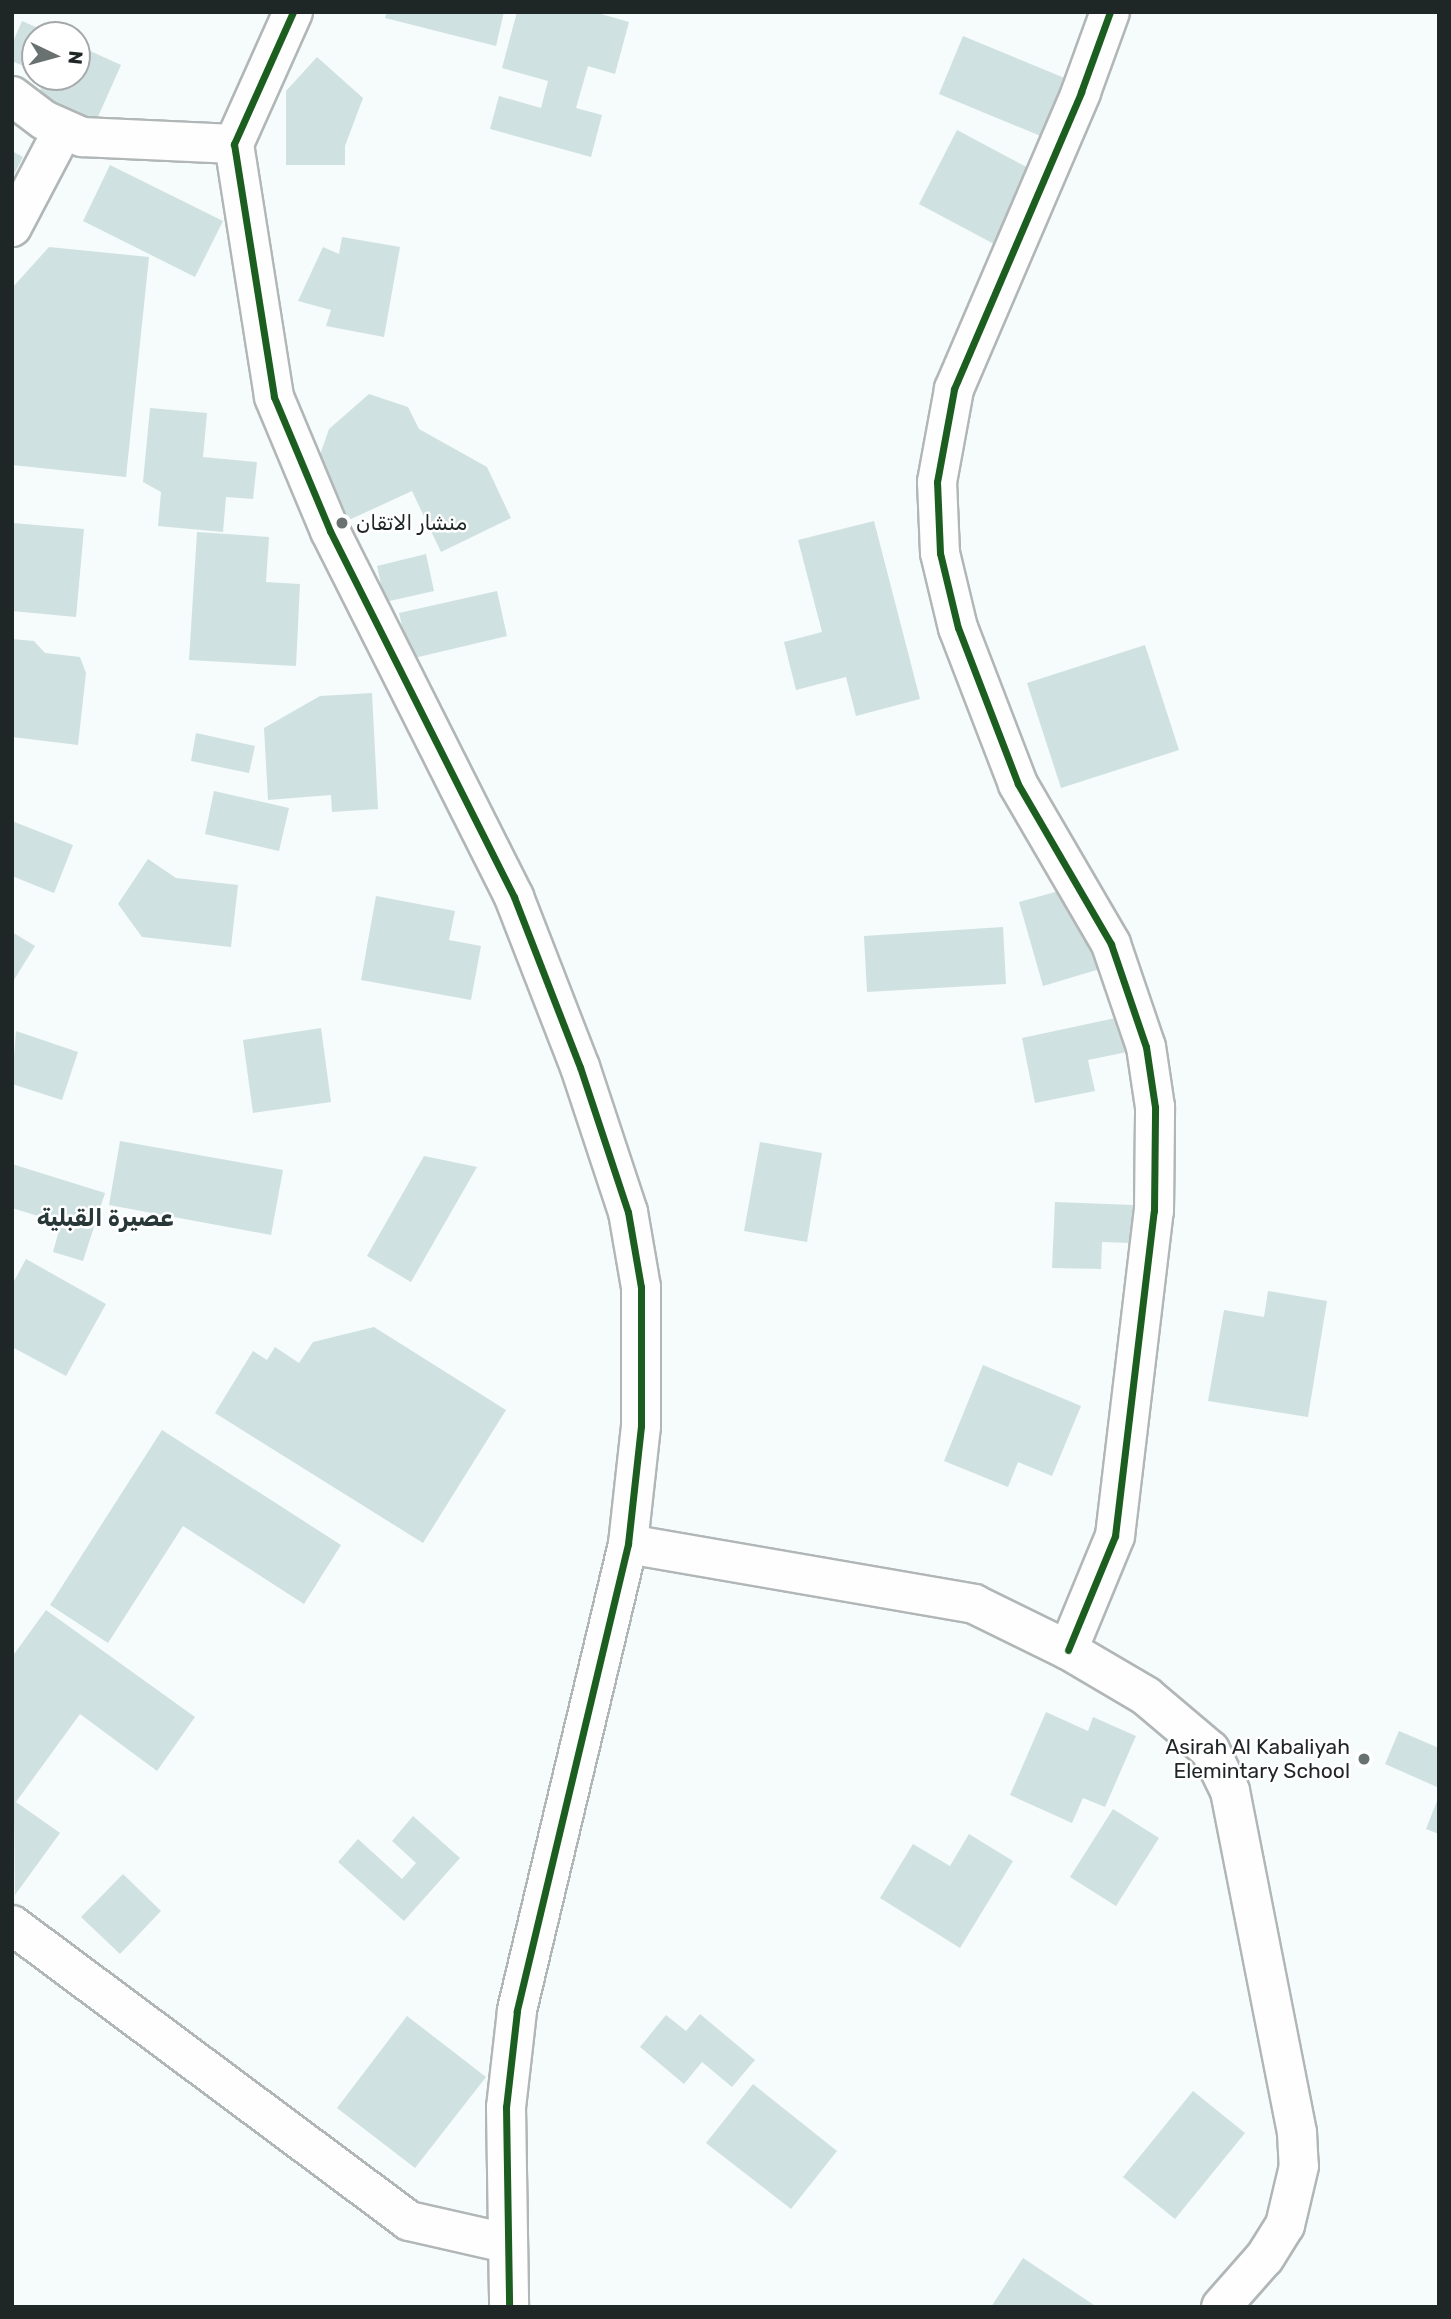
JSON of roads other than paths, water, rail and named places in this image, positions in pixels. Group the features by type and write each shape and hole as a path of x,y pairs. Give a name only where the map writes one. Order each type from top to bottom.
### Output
{"street":[{"path":"293,12 234,144 274,397 330,531 514,897 580,1067 628,1212 641,1287 645,1344 642,1426 628,1544 517,2011 506,2107 509,2307"},
{"path":"1068,1650 1115,1536 1154,1211 1156,1107 1146,1047 1111,944 1018,784 958,628 940,553 937,482 954,389 1076,104 1110,12"},
{"path":"12,96 63,130 104,140 234,144"},
{"path":"12,227 63,130"},
{"path":"628,1544 974,1604 1068,1650 1183,1722 1210,1750 1230,1791 1297,2133 1299,2166 1285,2225 1264,2258 1221,2307"},
{"path":"12,1925 409,2221 506,2243"}],"place":[{"name":"منشار الاتقان","path":"342,523"},
{"name":"Asirah Al Kabaliyah Elemintary School","path":"1364,1759"}],"district":[{"name":"عصيرة القبلية","path":"105,1219"}]}
